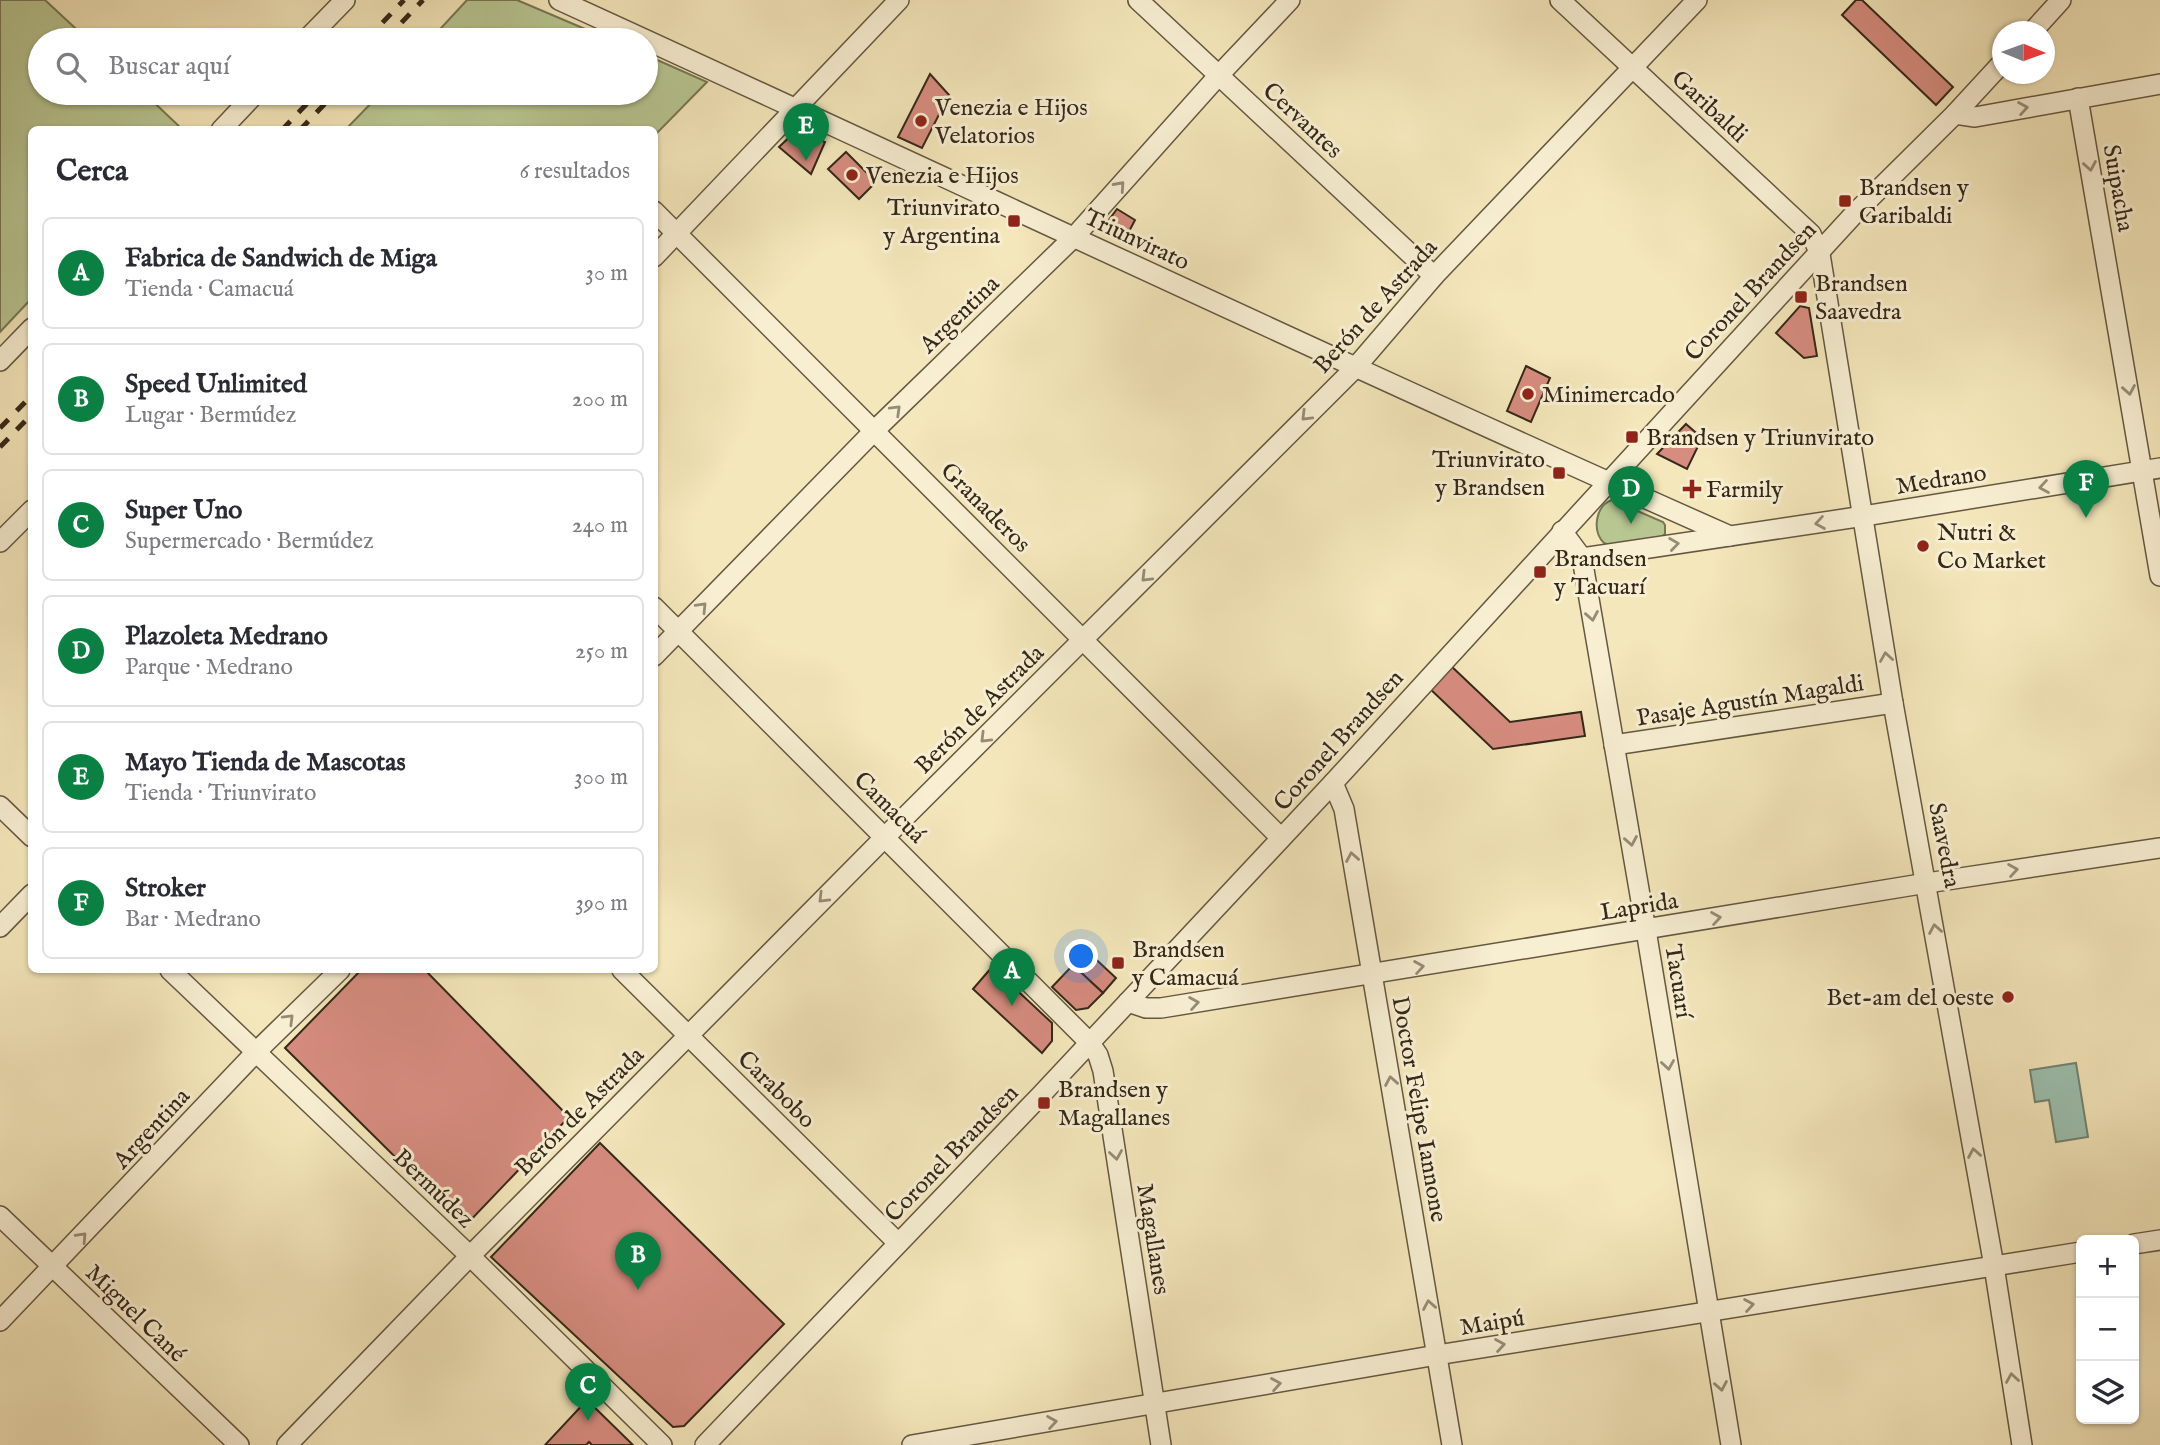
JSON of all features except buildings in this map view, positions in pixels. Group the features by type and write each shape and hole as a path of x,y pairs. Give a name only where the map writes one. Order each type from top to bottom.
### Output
{"street":[{"path":"318,28 345,0"},
{"name":"Triunvirato","path":"558,0 619,28"},
{"path":"658,253 899,0"},
{"name":"Cervantes","path":"1138,0 1434,276"},
{"name":"Argentina","path":"658,652 875,430 1075,236 1290,0"},
{"name":"Garibaldi","path":"1560,0 1811,234 1820,254"},
{"name":"Berón de Astrada","path":"287,1445 885,836 1354,368 1434,276 1697,0"},
{"path":"2042,21 2061,0"},
{"name":"Triunvirato","path":"658,46 1075,236 1354,368 1608,482"},
{"name":"Coronel Brandsen","path":"705,1445 1333,783 1856,212 1992,75"},
{"path":"1955,114 1975,117 2160,84"},
{"name":"Suipacha","path":"2078,98 2152,470 2160,576"},
{"path":"225,126 245,105"},
{"name":"Granaderos","path":"658,215 1281,838"},
{"name":"Saavedra","path":"1820,254 1893,703 1994,1266 2022,1445"},
{"path":"0,361 28,332"},
{"name":"Medrano","path":"1582,558 2152,470"},
{"path":"1608,482 1730,536"},
{"path":"0,542 28,514"},
{"name":"Tacuarí","path":"1562,531 1582,558 1731,1445"},
{"name":"Camacuá","path":"658,611 1090,1042"},
{"name":"Pasaje Agustín Magaldi","path":"1614,745 1893,703"},
{"name":"Doctor Felipe Iannone","path":"1333,783 1344,808 1452,1445"},
{"path":"0,806 28,833"},
{"name":"Laprida","path":"1128,1002 1146,1008 1161,1008 1927,883 2160,848"},
{"path":"0,927 28,898"},
{"name":"Bermúdez","path":"173,973 470,1256 662,1445"},
{"name":"Argentina","path":"0,1321 256,1052 337,973"},
{"name":"Carabobo","path":"625,973 898,1243"},
{"name":"Magallanes","path":"1090,1042 1103,1071 1161,1445"},
{"name":"Miguel Cané","path":"0,1216 239,1445"},
{"path":"2139,1243 2160,1240"},
{"name":"Maipú","path":"912,1445 1437,1355 2076,1253"}],"green space":[{"path":"0,0 45,0 75,28 28,28 28,105 157,105 179,126 28,126 28,302 0,332"},
{"path":"467,0 517,0 583,28 441,28"},
{"path":"658,60 707,82 658,132 658,126 349,126 369,105 658,105"},
{"path":"1612,500 1663,522 1665,534 1661,537 1609,545 1604,543 1598,532 1597,519 1602,508"}],"shaded area":[{"path":"2076,1063 2088,1137 2056,1142 2049,1100 2035,1102 2030,1070"}],"railway":[{"path":"377,28 404,0"},
{"path":"396,28 423,0"},
{"path":"286,126 306,105"},
{"path":"304,126 324,105"},
{"path":"0,428 28,399"},
{"path":"0,447 28,418"}],"place":[{"name":"Venezia e Hijos Velatorios","path":"921,121"},
{"name":"Mayo Tienda de Mascotas","path":"806,161"},
{"name":"Venezia e Hijos","path":"852,175"},
{"name":"Brandsen y Garibaldi","path":"1845,201"},
{"name":"Triunvirato y Argentina","path":"1014,221"},
{"name":"Brandsen Saavedra","path":"1801,297"},
{"name":"Minimercado","path":"1528,394"},
{"name":"Brandsen y Triunvirato","path":"1632,437"},
{"name":"Triunvirato y Brandsen","path":"1559,473"},
{"name":"Farmily","path":"1692,489"},
{"name":"Stroker","path":"2086,518"},
{"name":"Plazoleta Medrano","path":"1631,524"},
{"name":"Nutri & Co Market","path":"1923,546"},
{"name":"Brandsen y Tacuarí","path":"1540,572"},
{"name":"Brandsen y Camacuá","path":"1118,963"},
{"name":"Bet-am del oeste","path":"2008,997"},
{"name":"Fabrica de Sandwich de Miga","path":"1012,1006"},
{"name":"Brandsen y Magallanes","path":"1044,1103"},
{"name":"Speed Unlimited","path":"638,1290"},
{"name":"Super Uno","path":"588,1421"}]}
